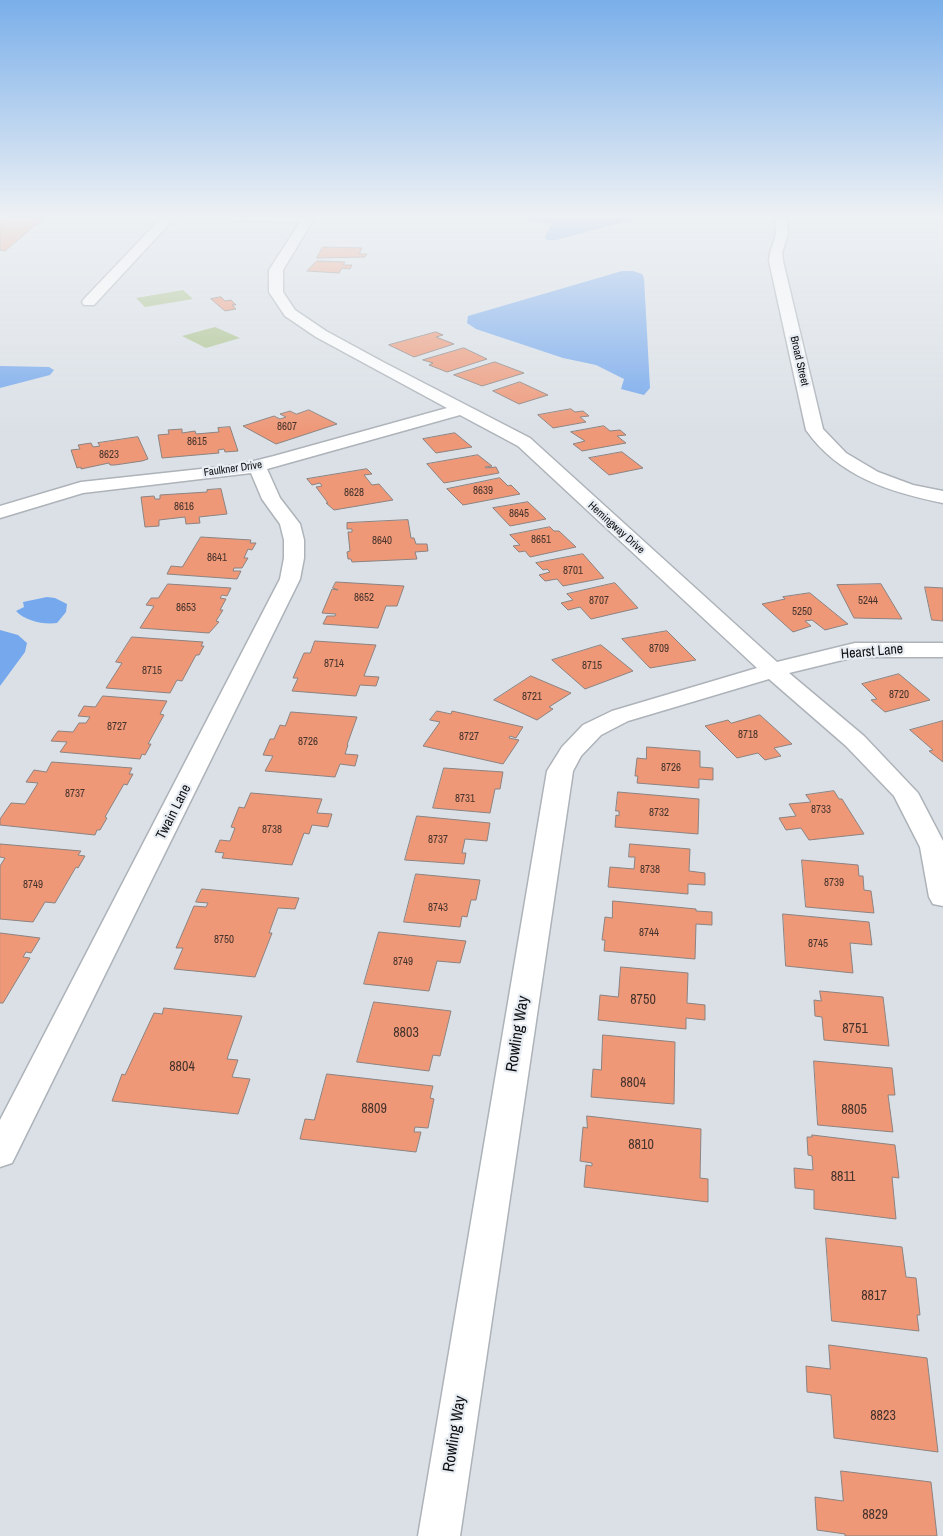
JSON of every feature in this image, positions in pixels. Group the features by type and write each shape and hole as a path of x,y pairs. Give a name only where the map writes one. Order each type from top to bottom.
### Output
{"street":[{"path":"90,302 102,289"},
{"name":"Hemingway Drive","path":"276,289 276,292 290,313 320,334 524,442 772,670 855,741 905,793 932,846 943,897"},
{"name":"Broad Street","path":"782,289 815,430 823,443 838,455 875,478 904,488 943,497"},
{"name":"Faulkner Drive","path":"0,512 81,488 278,462 462,408"},
{"name":"Twain Lane","path":"0,1153 290,579 294,558 294,540 290,524 271,499 256,466"},
{"name":"Hearst Lane","path":"772,670 855,650 909,648 943,650"},
{"name":"Rowling Way","path":"439,1536 560,771 571,752 592,730 620,716 772,670"}],"green space":[{"path":"183,290 193,299 145,307 136,298"},
{"path":"215,327 240,338 206,348 182,336"}],"water":[{"path":"561,289 645,289 650,388 644,395 621,389 624,379 596,365 563,358 476,329 467,323 468,316"},
{"path":"0,366 49,367 54,370 50,375 0,388"},
{"path":"47,597 55,598 67,604 66,612 57,623 35,622 16,611 24,607 23,602"},
{"path":"0,630 18,635 27,643 25,652 0,686"}],"building":[{"path":"221,297 225,301 231,300 236,305 232,305 236,309 225,311 211,299"},
{"path":"436,332 443,335 436,337 454,344 414,357 389,345"},
{"path":"464,348 487,359 447,372 429,365 433,363 423,360"},
{"path":"495,362 524,373 482,386 454,375"},
{"path":"520,382 548,395 519,404 493,391"},
{"path":"571,409 575,412 583,411 589,416 580,417 586,422 553,428 538,415"},
{"path":"309,410 337,424 276,444 243,426 274,416 280,419 286,417 280,414 290,411 296,414"},
{"path":"604,426 610,431 620,430 626,435 617,436 626,443 582,451 573,444 585,441 571,432"},
{"path":"230,427 238,451 225,452 224,449 218,450 219,453 162,458 158,435 169,434 168,430 182,429 182,433 195,431 196,434 219,432 218,428"},
{"path":"455,433 472,447 436,453 423,439"},
{"path":"138,437 148,459 115,465 110,465 109,463 81,469 81,467 77,468 71,450 80,449 78,445 91,443 93,447 100,446 98,443"},
{"path":"622,452 643,468 609,475 589,458"},
{"path":"478,455 492,466 486,468 496,467 499,473 444,483 427,464"},
{"path":"367,469 372,474 364,475 372,485 379,484 393,500 334,510 326,503 328,503 316,487 322,486 320,483 312,485 307,479"},
{"path":"500,478 520,494 463,505 447,489"},
{"path":"221,489 227,514 199,517 200,523 186,524 185,517 159,520 159,526 145,527 141,497 154,496 155,499 160,499 160,495 207,492 207,490"},
{"path":"528,502 546,519 510,526 493,508"},
{"path":"408,520 411,538 414,538 416,544 427,544 428,551 415,552 417,559 352,562 351,559 348,559 347,552 350,551 348,532 352,532 352,529 347,529 347,523"},
{"path":"550,527 554,531 559,531 576,547 530,557 525,551 519,552 513,546 520,545 510,535"},
{"path":"201,537 251,540 250,543 256,543 252,550 248,549 244,558 248,558 242,568 234,568 233,571 241,571 237,579 167,574 171,566 182,567"},
{"path":"583,554 604,578 563,586 557,579 545,581 539,575 550,572 547,569 543,570 536,563"},
{"path":"336,582 404,586 397,606 386,606 378,628 323,624 327,616 335,616 336,614 322,613 332,589 338,590 333,588"},
{"path":"615,583 638,608 591,619 580,607 568,610 561,603 573,600 567,594"},
{"path":"168,584 231,588 227,596 222,595 220,598 226,599 220,610 223,610 216,621 219,622 209,633 140,628 154,606 146,605 151,598 158,598"},
{"path":"881,584 902,619 854,618 837,585"},
{"path":"925,587 943,588 943,621 932,620"},
{"path":"810,593 848,624 825,630 812,620 805,621 811,626 793,632 762,604 785,599 783,597"},
{"path":"667,631 696,660 650,668 622,639"},
{"path":"132,637 203,642 201,646 204,646 199,655 196,655 182,681 177,680 170,693 106,688 122,663 116,662"},
{"path":"315,641 376,645 364,676 379,677 376,686 360,685 356,696 292,691 298,678 293,678 304,653 310,653"},
{"path":"601,645 633,671 585,689 552,660"},
{"path":"899,674 930,700 885,712 871,700 877,699 862,684"},
{"path":"531,676 571,693 549,707 553,709 537,720 494,700"},
{"path":"103,696 167,701 160,714 164,715 148,744 151,744 145,755 142,754 140,759 60,752 67,742 51,741 58,731 73,732 79,723 86,723 90,717 78,716 84,706 95,707"},
{"path":"437,711 451,714 452,711 523,727 516,738 510,736 509,738 519,740 503,764 423,746 440,722 430,720"},
{"path":"291,712 357,717 345,754 358,755 355,766 340,764 335,777 265,771 273,756 263,755 270,739 274,739 280,725 285,726"},
{"path":"760,715 792,744 774,748 781,756 765,760 758,753 737,758 705,726 728,720 731,723"},
{"path":"943,721 943,762 929,751 933,750 910,730"},
{"path":"647,747 700,751 700,767 713,768 713,780 699,779 699,788 637,783 638,776 635,776 637,758 646,759"},
{"path":"52,762 132,768 129,774 133,774 127,785 124,784 105,817 107,818 95,835 0,825 0,819 11,803 25,804 38,783 26,782 34,770 46,772"},
{"path":"444,768 503,772 500,789 495,789 490,813 433,808"},
{"path":"834,791 839,799 842,799 864,834 809,840 801,828 786,830 779,818 796,816 789,804 811,802 806,795"},
{"path":"618,792 699,799 698,834 615,827 616,815 619,816 619,811 616,811"},
{"path":"251,793 322,799 317,813 332,814 328,827 312,825 309,834 304,833 292,865 222,858 224,853 215,852 220,840 230,841 235,828 231,827 239,807 244,808"},
{"path":"417,816 490,823 487,841 465,839 462,853 466,853 464,864 405,860"},
{"path":"0,844 81,851 78,855 85,856 78,868 76,867 55,903 45,902 33,922 0,919 0,866 5,858 0,857"},
{"path":"630,844 690,849 689,871 705,873 705,885 688,884 688,894 608,887 610,867 634,869 635,857 629,857"},
{"path":"802,860 858,865 859,876 863,876 864,890 871,891 874,913 806,907"},
{"path":"416,874 480,880 476,900 471,900 467,917 462,916 460,927 404,922"},
{"path":"202,889 299,898 295,909 278,908 269,933 272,933 255,977 174,969 183,948 176,948 194,906 206,907 208,903 196,902"},
{"path":"613,901 712,912 712,925 696,924 695,959 604,951 605,940 602,940 605,917 612,918"},
{"path":"783,914 869,922 872,945 850,943 853,973 786,966"},
{"path":"379,932 466,941 460,963 437,961 429,991 364,984"},
{"path":"0,933 40,938 31,953 26,952 23,957 30,958 3,1003 0,1003"},
{"path":"621,967 688,973 687,1003 705,1005 705,1020 686,1018 686,1029 598,1020 600,995 618,997"},
{"path":"820,991 883,997 889,1046 824,1040 822,1017 815,1016 814,1000 821,1001"},
{"path":"374,1002 451,1011 440,1056 433,1055 429,1071 357,1062"},
{"path":"164,1008 242,1016 227,1059 238,1060 232,1077 250,1079 238,1114 112,1101 122,1074 125,1075 154,1013 162,1014"},
{"path":"603,1035 675,1042 674,1104 591,1097 593,1069 601,1070"},
{"path":"814,1061 892,1068 895,1095 888,1095 893,1132 818,1125"},
{"path":"327,1074 433,1086 430,1098 434,1099 428,1128 415,1127 414,1132 421,1132 416,1152 300,1139 305,1119 314,1120"},
{"path":"587,1116 701,1129 700,1178 708,1179 708,1202 584,1187 586,1165 592,1166 592,1163 580,1161 583,1127 587,1128"},
{"path":"812,1135 895,1145 899,1178 892,1177 896,1219 814,1209 814,1190 795,1188 794,1168 813,1170 812,1156 808,1155 807,1137 812,1137"},
{"path":"826,1238 902,1247 906,1277 916,1278 920,1315 917,1315 919,1331 832,1321"},
{"path":"829,1345 927,1358 938,1452 834,1438 831,1395 807,1392 806,1366 830,1369"},
{"path":"841,1471 931,1482 937,1536 845,1536 845,1534 817,1530 815,1497 843,1501"}]}
